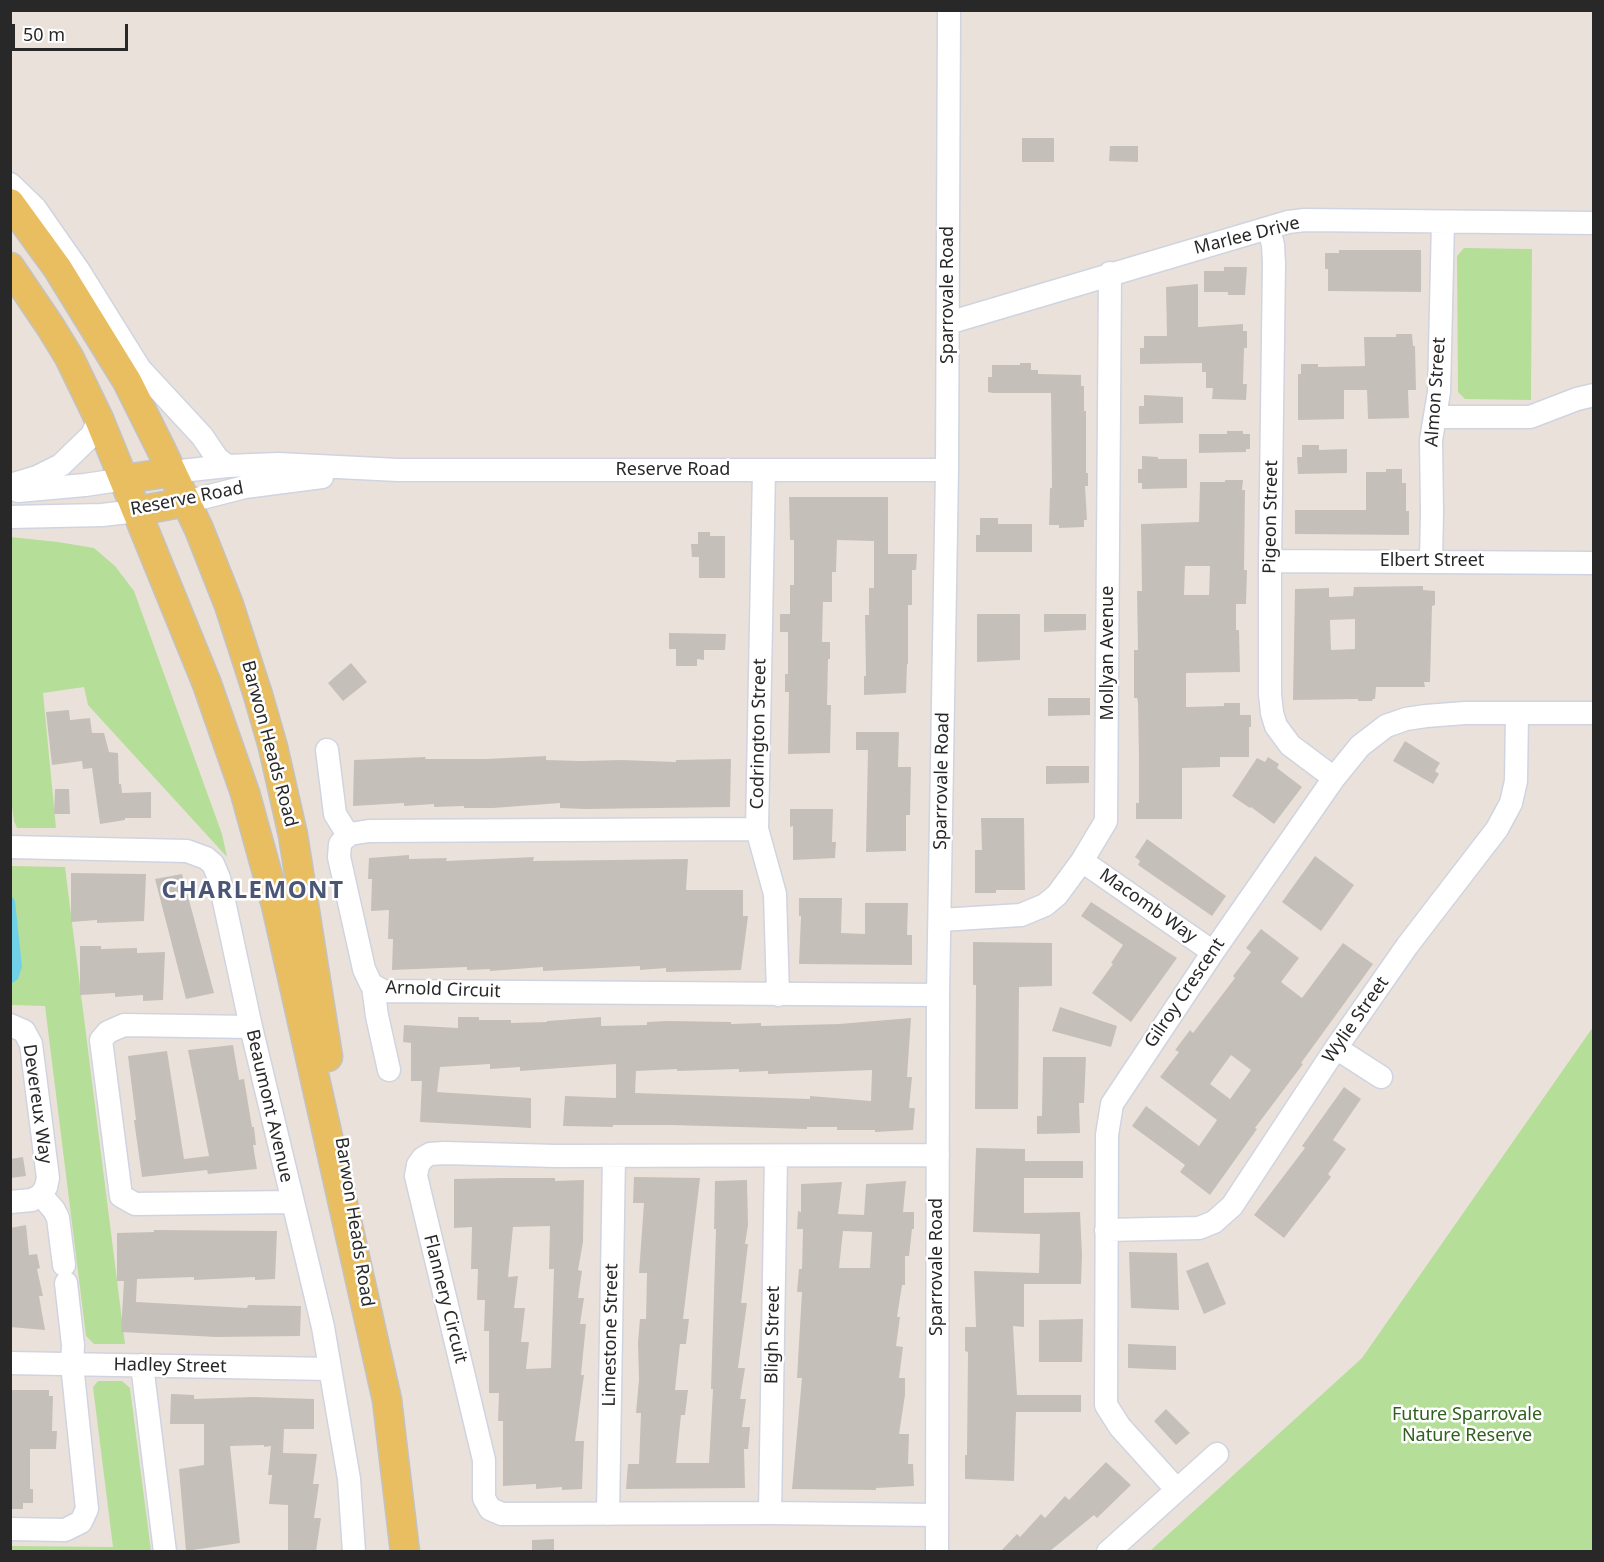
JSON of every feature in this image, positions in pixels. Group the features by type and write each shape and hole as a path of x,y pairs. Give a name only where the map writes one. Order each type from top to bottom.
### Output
{"main road":[{"name":"Barwon Heads Road","path":"10,203 58,269 141,408 214,566 243,647 273,747 293,835 372,1338"},
{"name":"Barwon Heads Road","path":"10,267 55,334 99,419 220,718 253,818 276,905 387,1400 402,1518 403,1551"},
{"name":"Reserve Road","path":"125,479 172,472"},
{"name":"Reserve Road","path":"137,511 186,502"}],"street":[{"name":"Sparrovale Road","path":"937,1551 938,995 947,470 949,10"},
{"path":"10,184 40,215 79,271 140,369 227,466"},
{"name":"Marlee Drive","path":"948,322 1288,222 1305,220 1593,223"},
{"name":"Almon Street","path":"1431,561 1431,440 1439,392 1443,222"},
{"name":"Pigeon Street","path":"1269,229 1274,263 1270,561 1272,713 1276,726 1290,745 1334,778"},
{"name":"Mollyan Avenue","path":"940,920 1011,916 1034,911 1057,895 1105,824 1107,816 1110,273"},
{"path":"1435,417 1530,417 1593,395"},
{"path":"10,484 37,477 61,465 92,435 99,419"},
{"name":"Reserve Road","path":"172,472 227,466 278,464 398,470 947,470"},
{"name":"Reserve Road","path":"186,502 254,486 398,470"},
{"name":"Codrington Street","path":"764,471 757,829 775,894 778,995"},
{"name":"Reserve Road","path":"10,492 125,479"},
{"name":"Reserve Road","path":"10,517 137,511"},
{"name":"Elbert Street","path":"1270,561 1593,562"},
{"name":"Wylie Street","path":"1106,1230 1199,1228 1227,1213 1336,1048 1407,946 1497,829 1511,803 1516,781 1517,713"},
{"name":"Gilroy Crescent","path":"1177,1490 1120,1427 1106,1406 1107,1135 1112,1104 1213,952 1334,778 1360,746 1386,726 1426,716 1593,713"},
{"path":"327,750 335,814 348,835 377,831 757,829"},
{"name":"Arnold Circuit","path":"348,835 340,844 340,867 364,969 373,986 387,992 938,995"},
{"name":"Beaumont Avenue","path":"10,847 187,851 206,858 213,864 219,878 291,1202 323,1328 349,1479 354,1551"},
{"name":"Macomb Way","path":"1082,861 1213,952"},
{"path":"373,986 389,1070"},
{"name":"Devereux Way","path":"10,1025 24,1031 31,1044 48,1178 41,1195"},
{"path":"251,1027 124,1026 108,1032 101,1040 121,1196 135,1204 291,1202"},
{"path":"1336,1048 1381,1077"},
{"name":"Flannery Circuit","path":"936,1515 502,1514 490,1509 484,1498 484,1460 416,1174 422,1159 438,1153 776,1157 938,1155"},
{"name":"Limestone Street","path":"608,1514 614,1156"},
{"name":"Bligh Street","path":"770,1513 776,1157"},
{"path":"10,1202 32,1200 41,1195 58,1218 73,1346 72,1364 87,1509 81,1521 65,1530 10,1529"},
{"name":"Hadley Street","path":"10,1363 330,1368"},
{"path":"142,1365 165,1551"},
{"path":"1108,1551 1217,1454"}],"green space":[{"path":"1464,248 1532,249 1531,400 1465,399 1458,392 1457,256"},
{"path":"10,537 94,548 115,566 134,591 222,834 227,857 88,705 84,687 43,693 56,828 17,828 10,793"},
{"path":"11,866 65,867 125,1344 94,1344 86,1336 45,1006 11,1005"},
{"name":"Future Sparrovale Nature Reserve","path":"1593,1027 1593,1551 1150,1551 1362,1358"},
{"path":"98,1381 122,1381 130,1388 151,1551 11,1551 11,1546 113,1547 93,1387"}],"water":[{"path":"10,894 15,901 22,967 18,979 11,984"}],"building":[{"path":"1022,138 1054,138 1054,162 1022,162"},
{"path":"1110,146 1138,146 1138,162 1109,161"},
{"path":"1339,250 1421,250 1421,292 1328,291 1325,253 1339,253"},
{"path":"1224,267 1247,267 1245,295 1204,292 1204,271 1224,271"},
{"path":"1198,284 1198,327 1243,324 1243,331 1247,331 1243,384 1247,384 1246,400 1212,399 1213,388 1206,388 1206,372 1202,372 1202,363 1140,364 1140,348 1144,348 1144,336 1167,336 1166,287"},
{"path":"1396,334 1412,334 1413,346 1415,346 1416,390 1408,390 1409,418 1368,419 1367,390 1344,390 1344,419 1298,420 1298,374 1301,374 1301,364 1318,364 1318,367 1365,366 1364,337 1396,337"},
{"path":"1020,363 1031,363 1031,370 1038,370 1038,374 1081,375 1081,386 1084,386 1084,411 1086,411 1086,473 1088,473 1088,486 1085,486 1087,520 1084,520 1084,527 1059,528 1059,525 1049,525 1050,488 1052,488 1051,393 988,392 988,377 992,377 992,365 1020,365"},
{"path":"1144,395 1183,397 1183,423 1139,424 1139,406 1144,406"},
{"path":"1227,431 1243,431 1243,434 1250,434 1250,449 1246,449 1246,452 1199,453 1199,434 1227,434"},
{"path":"1302,445 1319,445 1319,450 1347,449 1347,473 1298,474 1297,457 1302,457"},
{"path":"1142,456 1158,457 1158,459 1187,459 1187,488 1142,489 1142,483 1138,483 1138,469 1142,469"},
{"path":"1386,469 1402,469 1402,483 1406,483 1406,511 1409,511 1409,535 1295,534 1295,510 1366,510 1366,472 1386,472"},
{"path":"1225,480 1243,480 1242,490 1245,490 1246,604 1236,604 1240,672 1186,673 1186,707 1224,706 1224,703 1240,703 1240,715 1251,715 1249,757 1220,757 1220,767 1182,768 1182,819 1136,819 1136,803 1139,803 1139,758 1138,702 1137,698 1134,698 1134,650 1138,650 1137,591 1142,591 1141,524 1199,522 1200,482 1225,482","holes":["1185,566 1210,566 1209,595 1184,595"]},
{"path":"789,497 888,497 888,554 917,554 916,570 912,570 912,605 908,605 906,693 864,695 865,615 869,615 869,588 874,588 874,541 837,540 836,572 832,572 832,602 823,602 822,642 830,642 827,705 831,705 830,753 788,754 789,692 785,692 785,674 788,674 788,632 780,632 780,614 790,614 790,585 794,585 794,540 790,540"},
{"path":"980,518 998,518 998,524 1032,524 1032,552 976,552 976,535 980,535"},
{"path":"698,532 710,532 710,536 725,536 725,578 699,578 699,557 692,557 691,544 698,544"},
{"path":"1423,586 1423,590 1435,591 1435,605 1432,606 1430,682 1424,682 1425,687 1376,687 1375,699 1372,701 1358,701 1358,699 1293,700 1295,589 1329,588 1329,597 1353,596 1354,587","holes":["1355,619 1355,649 1331,650 1330,620"]},
{"path":"977,614 1020,614 1020,660 977,662"},
{"path":"1044,614 1086,614 1086,630 1044,632"},
{"path":"669,633 726,634 725,650 704,650 704,660 697,659 697,666 676,666 676,649 669,649"},
{"path":"351,663 367,682 343,701 328,683"},
{"path":"1048,698 1090,698 1090,715 1048,716"},
{"path":"69,710 70,720 90,718 92,733 104,733 109,752 118,753 119,784 121,784 122,793 151,792 151,818 125,818 125,820 100,824 92,768 83,769 82,761 52,765 46,712"},
{"path":"856,732 899,732 898,767 911,767 910,815 906,815 906,851 866,852 868,750 856,750"},
{"path":"1405,741 1440,763 1435,771 1439,774 1433,784 1393,761"},
{"path":"546,756 546,760 581,761 676,762 676,760 731,759 730,807 585,809 560,808 560,803 493,808 434,807 434,804 404,806 404,803 353,806 354,760"},
{"path":"1268,757 1279,764 1277,768 1302,787 1274,824 1232,796 1257,758 1265,762"},
{"path":"1046,766 1089,766 1089,783 1046,784"},
{"path":"55,789 69,789 70,814 54,814"},
{"path":"790,809 833,809 832,842 836,842 835,858 793,860 793,826 790,827"},
{"path":"981,818 1024,818 1025,890 975,893 975,850 982,850"},
{"path":"1147,839 1226,896 1212,916 1138,865 1140,861 1135,857"},
{"path":"409,855 409,859 447,858 446,861 534,857 533,861 688,859 686,890 743,890 743,916 748,916 741,970 666,972 666,968 640,970 640,966 543,971 543,967 490,971 490,969 467,970 467,967 392,970 393,939 388,939 389,910 371,911 372,879 368,879 369,858"},
{"path":"1315,856 1354,885 1321,931 1282,902"},
{"path":"71,873 146,874 144,921 71,922"},
{"path":"182,874 214,993 186,999 155,879"},
{"path":"799,898 842,898 841,933 865,934 865,903 908,903 907,935 912,935 912,965 799,964 801,916 799,916"},
{"path":"1091,902 1177,958 1131,1022 1092,993 1113,964 1111,963 1123,945 1081,916"},
{"path":"1261,929 1299,958 1281,982 1302,998 1343,943 1373,964 1255,1128 1257,1129 1210,1195 1180,1172 1185,1165 1132,1126 1146,1106 1199,1146 1217,1120 1160,1077 1179,1052 1175,1050 1190,1030 1193,1033 1235,978 1233,976 1251,952 1246,948","holes":["1231,1055 1251,1070 1230,1099 1210,1084"]},
{"path":"973,942 1052,943 1052,986 1019,987 1018,1109 975,1109 976,985 973,985"},
{"path":"80,946 101,946 101,949 137,948 137,953 165,952 163,1000 143,1001 143,995 115,997 115,993 80,995"},
{"path":"1060,1007 1117,1026 1111,1047 1052,1031"},
{"path":"458,1017 479,1017 479,1020 511,1020 511,1023 601,1017 601,1026 647,1025 647,1022 668,1021 761,1023 761,1026 839,1024 911,1018 907,1077 912,1077 909,1108 915,1108 913,1130 875,1132 875,1130 837,1130 837,1127 807,1127 807,1129 671,1125 563,1126 565,1096 616,1098 616,1064 520,1071 520,1067 490,1069 490,1064 440,1067 437,1092 531,1098 531,1128 420,1122 422,1081 411,1081 411,1043 403,1042 404,1025 458,1028","holes":["677,1069 677,1071 739,1069 739,1072 768,1071 768,1074 872,1070 871,1101 810,1096 810,1099 635,1093 636,1071"]},
{"path":"233,1045 239,1080 244,1079 252,1127 254,1127 256,1145 253,1145 257,1169 208,1174 207,1170 142,1177 128,1056 167,1051 184,1159 209,1156 188,1050"},
{"path":"1043,1057 1086,1057 1084,1103 1079,1103 1080,1133 1037,1134 1037,1116 1042,1116"},
{"path":"1344,1087 1361,1099 1333,1140 1346,1149 1328,1174 1331,1177 1284,1238 1254,1215 1305,1148 1302,1146"},
{"path":"976,1148 1025,1149 1025,1161 1083,1161 1083,1178 1024,1178 1024,1213 1080,1212 1082,1255 1081,1284 1024,1284 1024,1327 1013,1326 1017,1395 1081,1395 1081,1412 1016,1412 1014,1481 965,1479 968,1352 965,1351 965,1327 976,1327 974,1271 1039,1273 1040,1234 973,1232"},
{"path":"23,1157 26,1176 10,1178 10,1159"},
{"path":"634,1177 700,1178 683,1319 689,1319 686,1344 680,1344 675,1390 688,1390 685,1415 681,1415 676,1463 709,1463 713,1389 711,1389 716,1229 714,1229 715,1181 747,1180 748,1225 745,1244 748,1244 741,1303 747,1303 738,1368 745,1368 740,1399 746,1399 742,1427 750,1427 748,1449 744,1449 745,1488 626,1489 628,1464 639,1464 641,1413 636,1413 639,1380 638,1342 640,1319 646,1319 647,1273 639,1273 644,1203 633,1203"},
{"path":"454,1179 584,1180 583,1242 578,1270 582,1271 578,1298 584,1298 580,1324 586,1324 581,1375 584,1375 575,1441 584,1441 582,1489 562,1490 562,1487 536,1489 536,1484 503,1486 503,1421 498,1421 499,1393 489,1393 489,1331 484,1331 485,1300 477,1300 478,1269 471,1269 472,1227 454,1228","holes":["550,1226 549,1269 554,1269 551,1368 526,1369 529,1342 521,1342 525,1308 514,1308 518,1276 508,1277 513,1227"]},
{"path":"906,1181 903,1212 914,1212 914,1229 912,1229 909,1256 905,1256 905,1285 902,1285 897,1317 900,1317 896,1346 903,1347 899,1378 905,1378 905,1395 899,1434 909,1434 908,1464 913,1464 914,1486 876,1488 876,1490 792,1489 802,1378 797,1378 802,1292 797,1292 799,1269 802,1269 803,1229 797,1229 798,1211 801,1212 801,1184 842,1182 838,1214 864,1215 866,1184","holes":["843,1231 872,1232 870,1268 839,1268"]},
{"path":"26,1225 29,1255 37,1254 40,1268 37,1269 43,1296 39,1296 45,1330 10,1327 10,1228"},
{"path":"154,1230 277,1231 275,1279 255,1280 255,1277 194,1280 194,1277 137,1279 136,1302 247,1308 248,1305 301,1306 300,1336 216,1337 121,1332 124,1281 117,1281 117,1233 154,1232"},
{"path":"1129,1252 1177,1253 1179,1310 1131,1308"},
{"path":"1208,1262 1226,1304 1204,1314 1186,1271"},
{"path":"1083,1319 1082,1362 1039,1362 1039,1320"},
{"path":"1128,1344 1176,1346 1176,1370 1128,1368"},
{"path":"11,1390 49,1390 49,1396 53,1396 52,1431 57,1431 56,1449 30,1449 30,1489 33,1489 33,1503 23,1503 23,1509 10,1509"},
{"path":"171,1394 194,1395 194,1399 253,1397 314,1399 314,1429 284,1429 283,1453 317,1454 313,1484 319,1484 314,1518 321,1518 316,1551 288,1551 288,1505 269,1504 272,1475 268,1475 271,1446 264,1447 264,1445 230,1446 240,1543 186,1551 179,1469 204,1465 204,1424 170,1424"},
{"path":"1166,1409 1190,1433 1176,1445 1154,1421"},
{"path":"1106,1462 1131,1485 1097,1518 1094,1515 1050,1551 1001,1551 1017,1534 1020,1537 1041,1514 1045,1518 1065,1496 1069,1500"},
{"path":"554,1539 554,1551 532,1551 532,1540"}],"district":[{"name":"CHARLEMONT","path":"253,891"}]}
